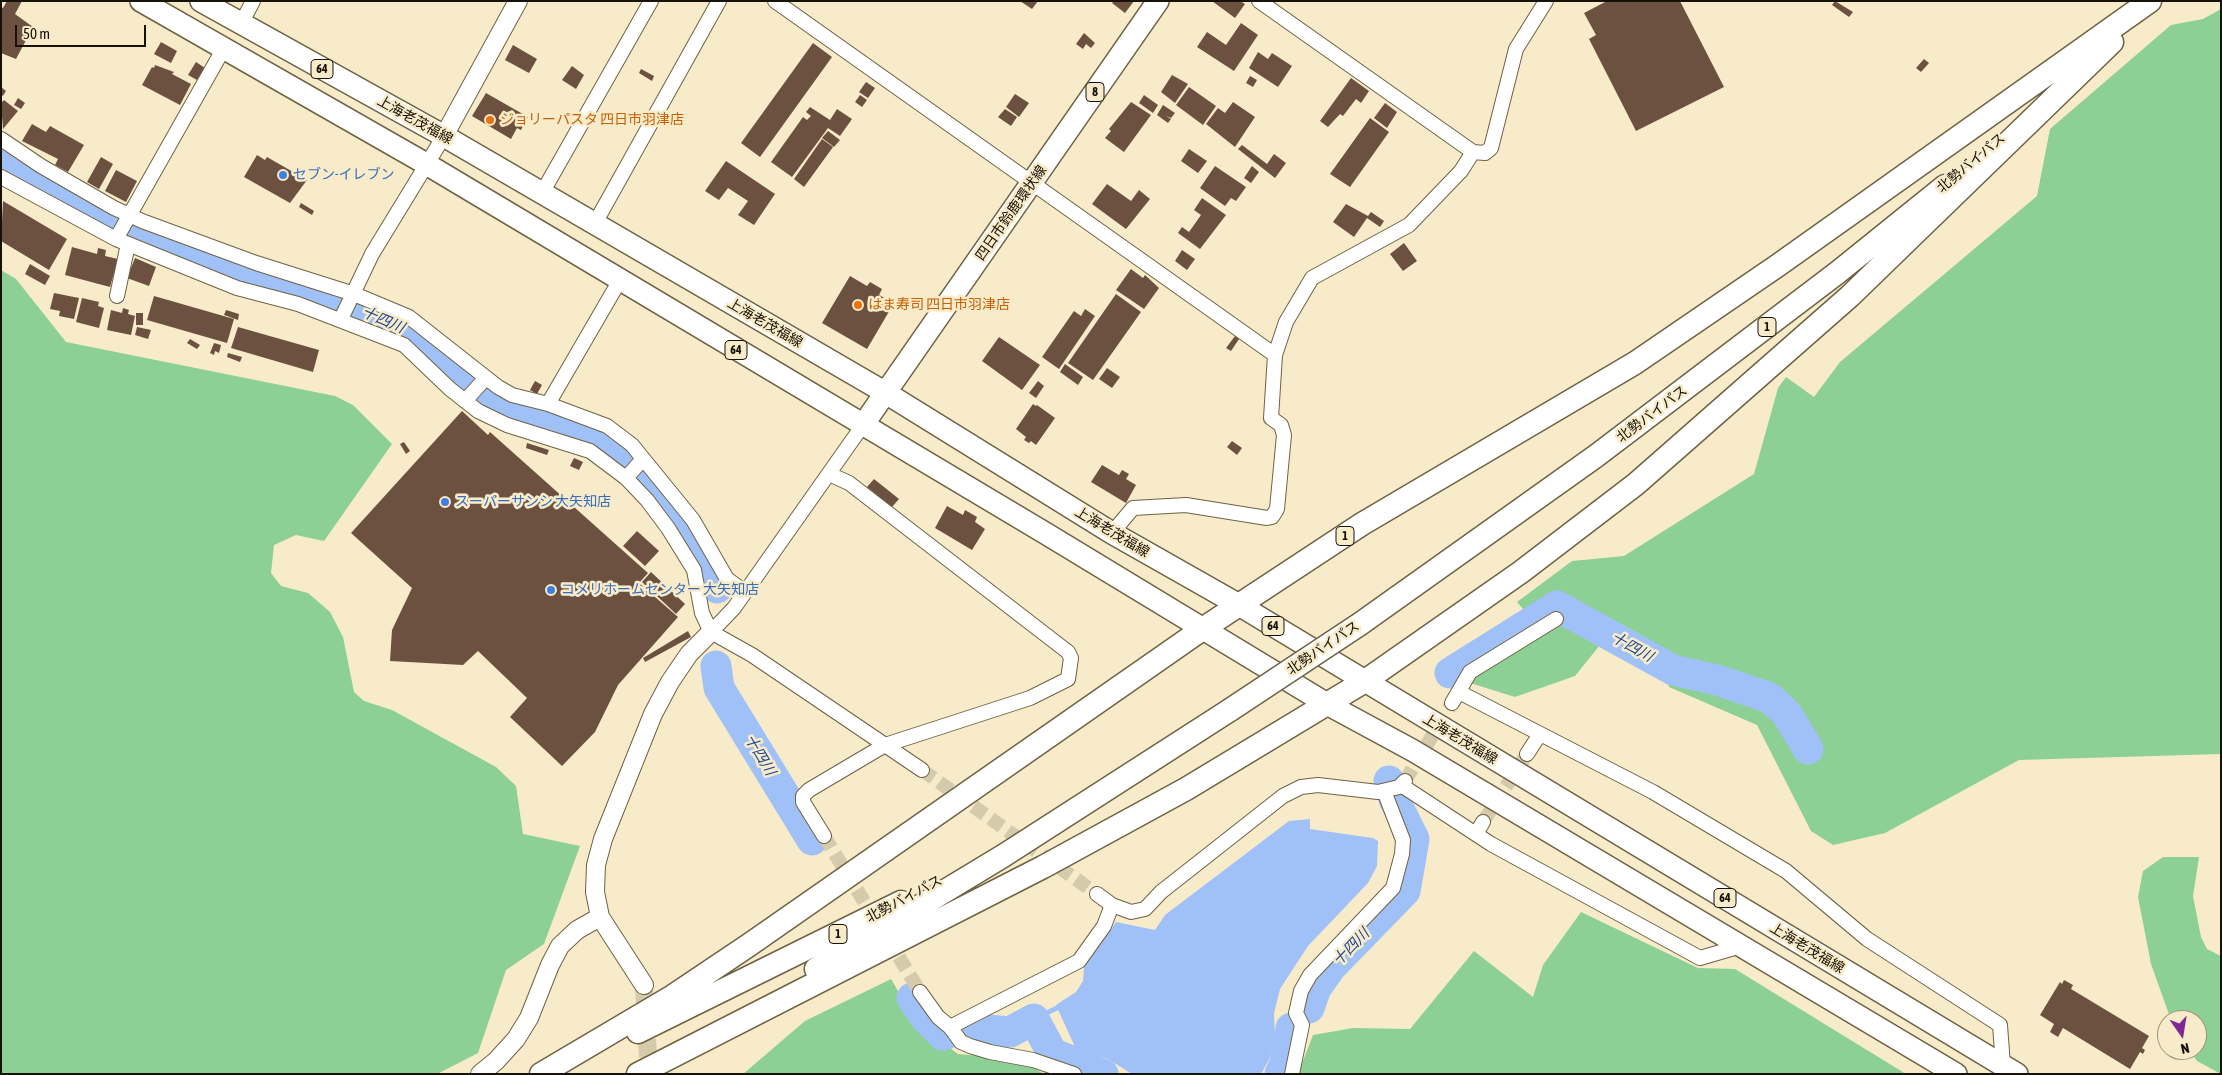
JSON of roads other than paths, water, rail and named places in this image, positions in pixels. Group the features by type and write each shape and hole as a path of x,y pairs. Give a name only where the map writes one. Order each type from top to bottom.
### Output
{"highway":[{"name":"1","path":"541,1074 673,996 1204,628 1362,524 1501,444 1635,363 1777,266 2152,1"},
{"name":"1","path":"638,1074 1043,867 1186,789 1366,681 1521,572 1636,484 1850,296 2152,1"},
{"name":"北勢バイパス","path":"633,1074 792,984 1003,856 1360,624 1596,456 1837,273 1972,164 2152,1"},
{"name":"北勢バイパス","path":"551,1074 877,915 1118,782"}],"main road":[{"name":"64","path":"141,1 428,165 1204,628 1327,704 1412,750 1956,1074"},
{"name":"上海老茂福線","path":"201,1 444,136 594,225 886,393 1112,533 1239,605 2010,1070"},
{"name":"四日市鈴鹿環状線","path":"863,425 1158,1"}],"street":[{"path":"241,24 254,1"},
{"path":"341,319 372,254 428,165 518,1"},
{"path":"542,193 651,1"},
{"path":"594,225 719,1"},
{"path":"775,1 1275,355"},
{"path":"1259,1 1473,152 1485,153 1491,148 1516,49 1546,1"},
{"path":"117,296 121,239 127,217 224,48"},
{"path":"1,139 40,166 127,217 353,295 418,323 484,378 512,395 548,404 607,426 632,445 642,461 672,490 693,520 727,579 745,592"},
{"path":"1112,533 1133,508 1186,505 1267,518 1272,517 1277,509 1284,436 1281,425 1271,418 1275,355 1286,322 1312,278 1409,225 1462,171 1473,152"},
{"path":"1,177 121,239 237,288 298,304 341,319 404,345 494,420 590,451 628,476 668,528 694,570 702,613 711,632 752,655 922,770"},
{"path":"548,404 620,280"},
{"path":"467,398 482,381"},
{"path":"644,985 600,917 595,892 595,874 603,839 653,714 670,682 689,654 734,608 863,425"},
{"path":"628,476 642,461"},
{"path":"824,836 803,802 803,796 808,790 884,744 1030,698 1068,679 1071,658 1068,652 850,483 828,474"},
{"path":"1556,619 1470,672 1455,697 1540,734 1653,792 1786,871 1867,939 2000,1025 2010,1070"},
{"path":"1527,754 1540,734"},
{"path":"1097,894 1112,905 1131,912 1146,910 1161,892 1283,796 1301,787 1318,785 1395,787 1480,828 1700,958 1741,946"},
{"path":"1292,1074 1302,1025 1296,1013 1301,991 1310,975 1393,888 1402,854 1403,840 1395,787"},
{"path":"950,1027 1079,961 1104,926 1112,905"},
{"path":"480,1074 496,1061 525,1025 560,946 577,930 600,917"},
{"path":"920,992 938,1017 950,1027 961,1042 990,1052 1033,1060 1074,1074"}],"water":[{"path":"1310,819 1310,829 1373,838 1378,841 1377,866 1368,883 1308,946 1280,989 1274,1013 1275,1039 1270,1058 1261,1074 1132,1074 1108,1059 1075,1047 1056,1005 1076,992 1083,981 1084,967 1116,922 1155,930 1165,915 1289,821"}],"waterway":[{"name":"十四川","path":"1,160 132,230 240,271 337,301 399,325 412,332 439,361 489,400 501,406 595,436 618,452 658,491 692,539 717,588"},
{"name":"十四川","path":"1450,673 1557,606 1673,670 1717,680 1770,698 1787,714 1808,749"},
{"name":"十四川","path":"716,666 719,688 812,840"},
{"name":"十四川","path":"1309,1008 1316,988 1331,967 1405,891 1414,839 1394,799 1389,781"},
{"name":"十四川","path":"912,998 926,1018 943,1035 946,1034"},
{"path":"1034,1019 1057,1008"},
{"name":"十四川","path":"963,1032 977,1029 1010,1032 1034,1019 1052,1053 1103,1074"},
{"name":"十四川","path":"1280,1074 1285,1064 1291,1028"}],"tunnel":[{"path":"1405,781 1452,703"},
{"path":"1483,822 1527,754"},
{"path":"922,770 1097,894"},
{"path":"824,836 876,921"},
{"path":"888,939 920,992"},
{"path":"644,985 649,1074"}],"place":[{"name":"ジョリーパスタ 四日市羽津店","path":"490,120"},
{"name":"セブン-イレブン","path":"283,175"},
{"name":"はま寿司 四日市羽津店","path":"858,305"},
{"name":"スーパーサンシ 大矢知店","path":"445,502"},
{"name":"コメリホームセンター 大矢知店","path":"551,590"}]}
